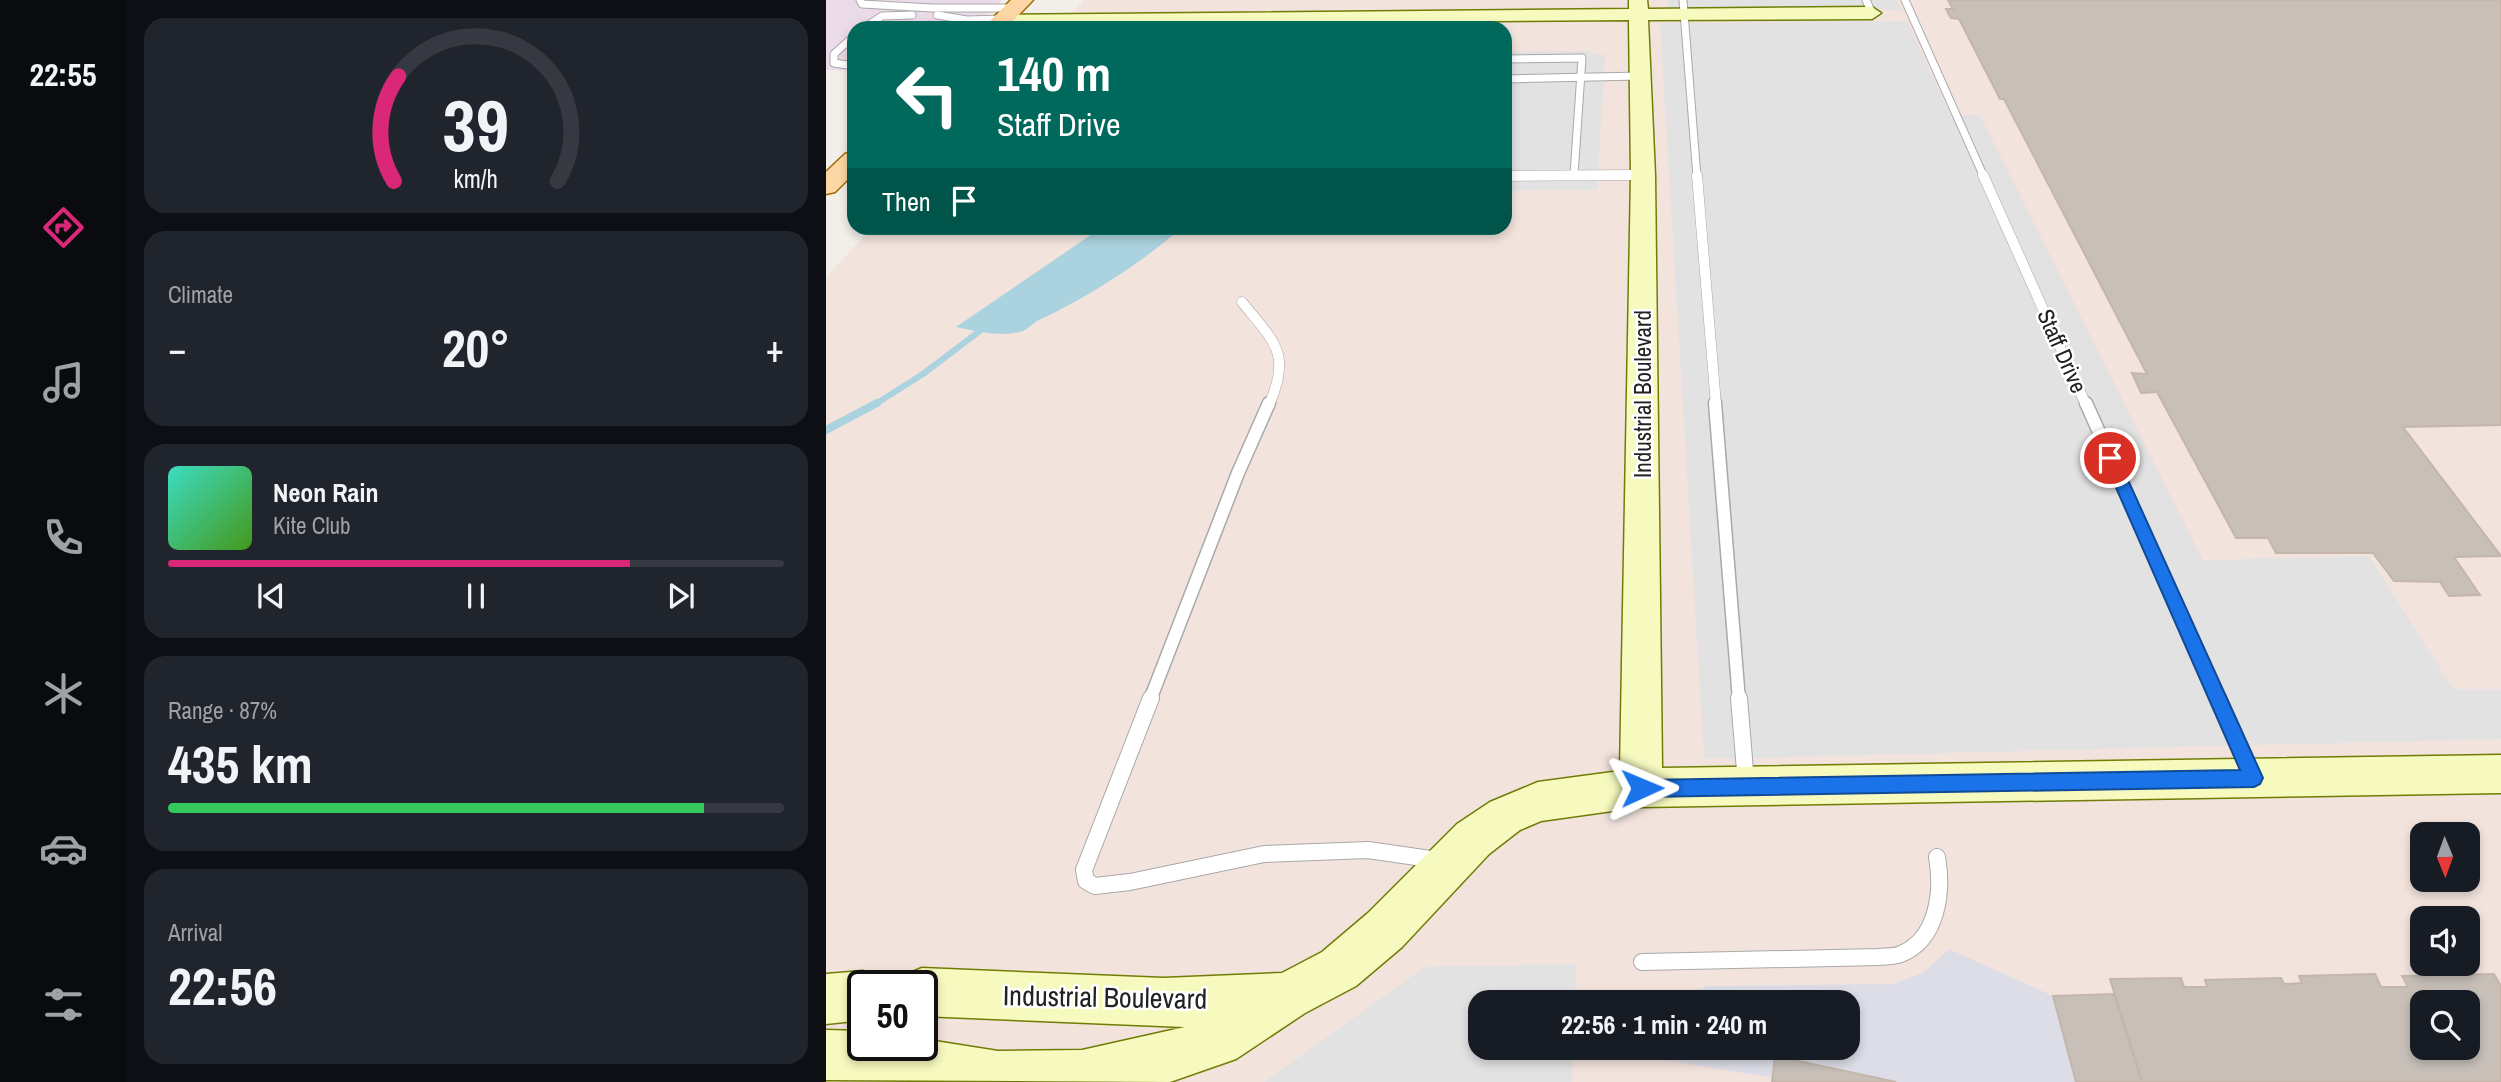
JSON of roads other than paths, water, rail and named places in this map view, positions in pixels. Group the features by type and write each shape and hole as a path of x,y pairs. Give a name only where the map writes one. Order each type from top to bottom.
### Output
{"main road":[{"path":"826,186 847,166"}],"street":[{"path":"1009,14 1639,8 1684,11 1869,7"},
{"name":"Industrial Boulevard","path":"1639,8 1643,175 1642,788"},
{"name":"Industrial Boulevard","path":"826,1055 865,1056 998,1077 1082,1076 1163,1059 1218,1041 1288,996 1339,969 1385,930 1473,839 1505,816 1538,802 1642,788 2501,774"},
{"name":"Industrial Boulevard","path":"938,993 1164,1003 1288,996"},
{"path":"826,999 847,997"}],"lane":[{"path":"860,0 862,4 1009,14"},
{"name":"Staff Drive","path":"1905,0 2254,778"},
{"path":"1684,11 1746,787"},
{"path":"872,21 893,15 942,15 967,20 1009,14"},
{"path":"847,42 834,54 834,63 847,65"},
{"path":"1512,59 1582,58 1574,175"},
{"path":"1512,79 1640,76"},
{"path":"1512,176 1643,175"},
{"path":"1242,302 1272,340 1282,359 1277,386 1238,473 1084,870 1086,881 1095,886 1130,882 1264,854 1368,850 1450,862"},
{"path":"1642,962 1879,957 1902,954 1920,940 1932,924 1938,901 1937,857"}],"water":[{"path":"1091,235 1172,235 1112,279 1024,330 995,334 956,327"}],"waterway":[{"path":"874,405 923,374 985,327"},
{"path":"826,430 877,403"}]}
